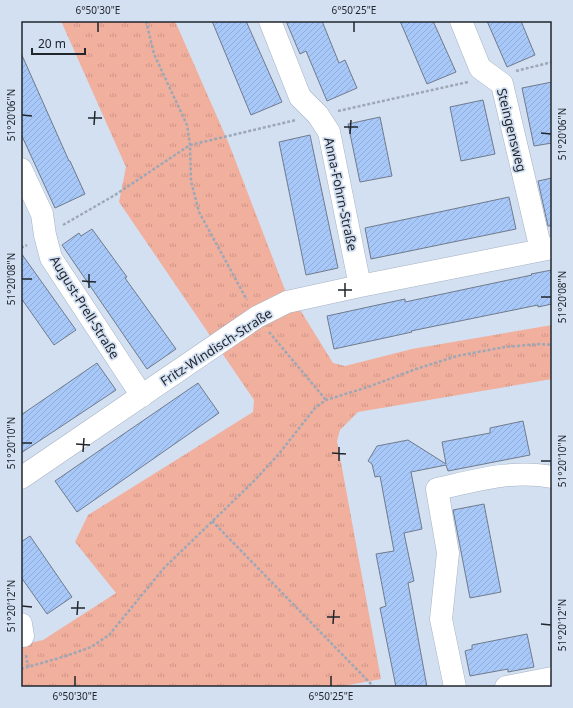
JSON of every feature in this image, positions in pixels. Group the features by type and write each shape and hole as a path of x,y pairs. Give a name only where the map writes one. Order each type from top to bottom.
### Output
{"street":[{"name":"Anna-Fohrn-Straße","path":"270,21 300,97 318,115 329,132 360,286"},
{"name":"Steingensweg","path":"461,21 480,68 502,84 547,249"},
{"name":"August-Prell-Straße","path":"21,169 42,214 45,235 51,258 142,396"},
{"name":"Fritz-Windisch-Straße","path":"21,478 257,317 287,302 547,249"},
{"path":"455,687 442,619 448,553 437,489 503,475 541,474 552,477"},
{"path":"506,687 552,678"}],"path":[{"path":"147,21 154,54 187,125 190,145 191,181 199,212 257,317 326,400"},
{"path":"21,248 115,195 190,145 492,77 552,62"},
{"path":"21,669 91,647 108,635 164,568 253,482 278,455 315,408 326,400 368,387 416,368 457,356 505,347 540,344 552,345"},
{"path":"212,521 374,687"}],"green space":[{"path":"61,21 175,21 229,144 285,290 302,313 333,363 345,366 412,349 552,325 552,379 358,412 340,430 337,441 381,679 338,687 21,687 21,645 43,640 116,593 75,542 88,515 253,412 254,400 119,202 126,167"}],"building":[{"path":"212,21 246,21 282,102 251,115"},
{"path":"286,21 322,21 339,63 345,60 357,88 327,101 306,51 300,54"},
{"path":"400,21 433,21 456,72 427,84"},
{"path":"487,21 521,21 535,55 507,67"},
{"path":"21,53 85,194 55,208 21,134"},
{"path":"552,82 552,143 534,146 522,88"},
{"path":"483,100 495,154 461,161 450,107"},
{"path":"380,117 392,176 360,182 348,124"},
{"path":"310,135 338,268 306,275 279,142"},
{"path":"552,178 552,226 548,226 538,181"},
{"path":"509,197 516,229 371,259 365,228"},
{"path":"92,229 176,349 147,369 62,245 79,233 81,236"},
{"path":"21,253 76,330 54,345 21,298"},
{"path":"552,270 552,304 538,307 538,305 411,331 412,332 334,349 327,316 405,299 405,302"},
{"path":"97,363 116,390 21,453 21,415"},
{"path":"198,383 219,413 77,512 55,481"},
{"path":"523,421 530,455 448,471 446,465 411,472 422,529 404,533 414,581 408,583 427,687 396,687 380,608 386,606 376,554 394,551 380,476 375,477 372,464 368,461 377,446 408,440 446,464 442,442 490,433 490,428"},
{"path":"484,504 501,592 470,598 453,510"},
{"path":"30,536 72,597 47,614 21,577 21,542"},
{"path":"527,634 534,667 508,672 508,669 470,676 465,651 472,649 472,645"}]}
